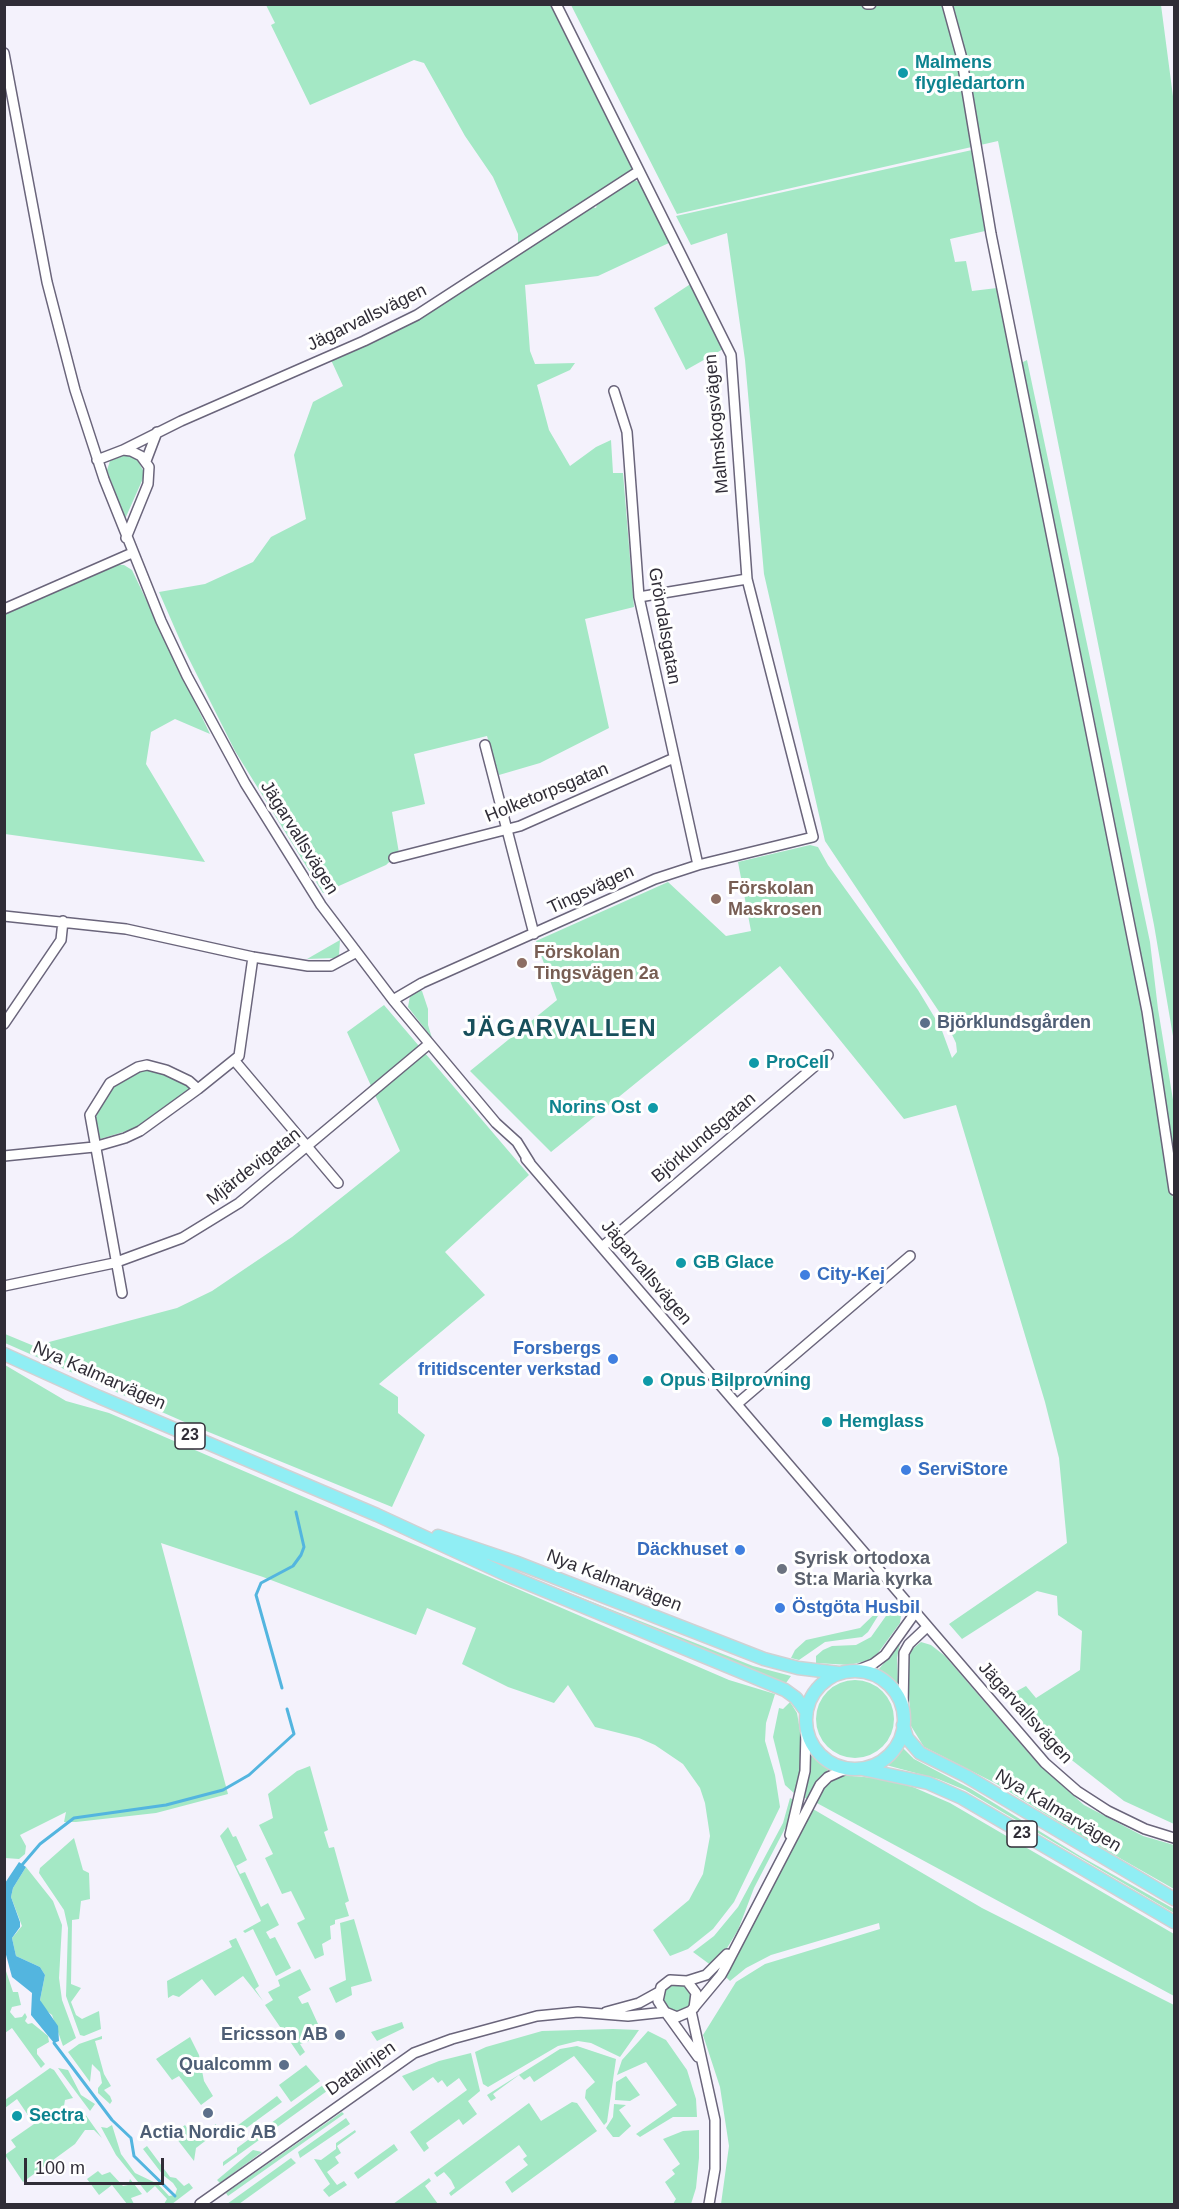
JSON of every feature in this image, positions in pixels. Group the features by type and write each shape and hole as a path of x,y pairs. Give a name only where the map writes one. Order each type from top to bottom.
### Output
{"main road":[{"name":"Nya Kalmarvägen","path":"4,1354 99,1397 377,1515 507,1575 785,1690 796,1698 806,1712"},
{"name":"Nya Kalmarvägen","path":"377,1515 515,1562 764,1659 798,1668 839,1673"},
{"name":"23","path":"806,1731 810,1742 825,1760 846,1769 862,1769 877,1764 890,1755 899,1741 903,1725 903,1709 895,1692 882,1679 855,1671 839,1673"},
{"path":"806,1731 806,1712 814,1692 839,1673"},
{"name":"Nya Kalmarvägen","path":"903,1725 907,1738 920,1753 966,1776 1174,1899"},
{"name":"Nya Kalmarvägen","path":"862,1769 928,1783 962,1798 1174,1922"}],"street":[{"name":"Malmskogsvägen","path":"556,4 731,355 747,579 813,837"},
{"path":"947,4 961,54 991,234 1147,1011 1174,1190"},
{"path":"4,53 46,282 75,390 97,460"},
{"name":"Jägarvallsvägen","path":"639,171 417,315 364,341 97,460 132,553 187,676 245,783 299,872 355,952 496,1123 517,1142 530,1163 1045,1763 1108,1812 1145,1829 1174,1838"},
{"name":"Gröndalsgatan","path":"614,391 627,432 639,597 698,865"},
{"path":"146,461 157,432"},
{"path":"123,450 136,453 146,461 150,473 148,484 126,538"},
{"path":"4,609 132,553"},
{"path":"639,597 747,579"},
{"path":"485,745 534,934"},
{"name":"Holketorpsgatan","path":"394,858 507,831 674,758"},
{"name":"Tingsvägen","path":"393,1000 422,983 655,879 698,865 813,837"},
{"path":"4,916 126,928 253,957 321,966 337,964 355,952"},
{"path":"4,1024 61,940 63,921"},
{"path":"4,1156 94,1147 140,1131 198,1089 239,1056 253,957"},
{"name":"Mjärdevigatan","path":"4,1286 114,1263 182,1238 235,1207 429,1044"},
{"name":"Björklundsgatan","path":"602,1247 828,1055"},
{"path":"234,1060 338,1183"},
{"path":"122,1293 114,1263 90,1115 110,1083 138,1067 147,1065 166,1070 189,1081 198,1089"},
{"path":"737,1404 910,1256"},
{"path":"855,1671 873,1665 885,1655 915,1613"},
{"path":"903,1709 904,1653 909,1644 927,1627"},
{"path":"786,1849 800,1800 806,1731"},
{"path":"666,2013 677,2017 693,2009 721,1975 824,1781 846,1769"},
{"path":"704,2069 697,2054 658,2001 659,1992 670,1980 698,1980 714,1970 740,1938"},
{"path":"687,1981 696,1993 693,2009 712,2099 717,2145 709,2205"},
{"name":"Datalinjen","path":"200,2205 414,2053 452,2039 537,2016 602,2013 624,2009 659,1992"},
{"name":"Datalinjen","path":"602,2013 628,2016 666,2013"}],"green space":[{"path":"266,5 553,5 635,170 513,250 518,243 518,234 493,177 465,136 424,63 414,60 310,105 271,25 275,23"},
{"path":"571,5 1161,5 1174,104 1174,1042 1154,925 998,141 677,214"},
{"path":"972,150 985,231 950,239 955,262 966,261 972,291 997,288 1142,1007 1174,1205 1174,1824 1124,1801 1050,1743 1006,1697 1026,1686 1036,1698 1080,1670 1082,1631 1058,1615 1057,1596 1037,1591 962,1639 949,1624 1067,1543 1059,1458 1045,1402 956,1105 904,1119 780,966 551,1152 470,1071 557,1000 536,941 668,882 726,936 751,931 738,862 810,845 818,847 828,865 918,990 941,1028 952,1058 957,1052 956,1043 946,1022 825,841 764,574 745,360 727,233 691,245 676,216"},
{"path":"632,179 642,183 671,242 598,276 525,285 530,351 535,364 575,363 570,370 537,385 549,430 570,466 596,447 611,440 613,473 623,473 634,607 585,619 609,728 540,763 499,775 487,736 414,754 425,804 392,812 399,853 386,865 323,893 235,751 183,647 159,592 205,584 253,562 271,537 306,519 294,455 313,402 343,386 331,360 420,318 590,206 596,208 598,201"},
{"path":"692,283 725,348 686,370 654,308"},
{"path":"1027,360 1150,942 1174,1106 1174,1162 1151,1010 1021,363"},
{"path":"125,455 137,459 145,474 125,519 107,470 110,461"},
{"path":"114,565 124,565 132,570 210,734 175,719 151,732 146,764 205,862 5,834 4,615"},
{"path":"340,940 339,955 335,958 307,959"},
{"path":"422,991 428,1009 428,1025 432,1038 408,1007 410,996"},
{"path":"384,1005 529,1175 445,1252 485,1295 379,1384 398,1397 398,1413 425,1435 392,1507 189,1424 5,1343 5,1334 34,1346 177,1308 212,1291 292,1237 400,1151 347,1032"},
{"path":"144,1070 155,1070 186,1083 191,1088 140,1127 100,1139 94,1121 110,1089"},
{"path":"5,1365 66,1401 109,1413 729,1680 775,1694 766,1723 765,1741 775,1775 780,1807 734,1902 713,1929 688,1949 670,1956 653,1930 689,1900 703,1874 710,1836 705,1803 700,1788 683,1764 655,1745 639,1738 595,1727 568,1685 554,1703 508,1687 462,1664 476,1628 427,1608 416,1635 263,1577 161,1543 228,1794 156,1813 76,1822 64,1822 66,1812 20,1835 26,1846 25,1854 19,1859 5,1858"},
{"path":"537,1580 753,1666 791,1676 786,1683 752,1671"},
{"path":"898,1599 902,1609 900,1623 878,1653 869,1660 850,1665 816,1663 816,1656 823,1650 832,1646 856,1645 871,1637"},
{"path":"886,1603 868,1632 862,1637 825,1642 799,1660 791,1658 795,1650 806,1640 860,1628"},
{"path":"921,1642 931,1645 945,1656 1039,1765 1084,1805 1143,1836 1174,1845 1174,1889 995,1783 924,1747 911,1726 908,1676 910,1651"},
{"path":"900,1644 897,1658 897,1683 878,1670"},
{"path":"855,1680 870,1683 883,1691 891,1704 894,1719 891,1734 883,1747 870,1755 855,1758 840,1755 827,1747 819,1734 816,1719 819,1704 827,1691 840,1683"},
{"path":"790,1702 797,1713 801,1736 798,1793 795,1794 785,1785 773,1737 779,1708 783,1709"},
{"path":"902,1747 914,1759 971,1789 1080,1856 1174,1909 1174,1913 965,1790 938,1779 886,1765"},
{"path":"810,1754 829,1769 817,1780 808,1799 805,1798"},
{"path":"310,1766 328,1830 324,1832 329,1848 334,1847 349,1901 345,1903 349,1916 335,1920 335,1924 330,1926 331,1939 322,1944 324,1955 315,1959 297,1923 305,1919 291,1891 282,1894 265,1858 273,1854 259,1825 273,1818 268,1794 297,1771"},
{"path":"840,1775 876,1778 913,1787 950,1803 1174,1934 1174,1996 815,1802 827,1782"},
{"path":"790,1798 796,1801 792,1815 754,1888 738,1930 724,1953 712,1966 693,1952 714,1936 738,1907 783,1823"},
{"path":"813,1809 982,1908 1174,2005 1174,2204 721,2204 729,2146 720,2087 703,2035 736,1982 765,1964 880,1929 879,1923 771,1955 746,1968 730,1981 725,1976"},
{"path":"228,1827 233,1837 236,1836 247,1860 236,1866 240,1874 245,1872 261,1907 268,1903 279,1925 266,1932 270,1939 275,1937 291,1968 276,1976 253,1929 245,1933 243,1931 261,1921 220,1836"},
{"path":"74,1838 83,1870 89,1873 90,1899 81,1901 79,1919 72,1920 71,1984 81,1988 71,2002 76,2015 82,2019 99,2011 101,2029 84,2036 80,2035 66,1996 68,1928 64,1910 39,1873 40,1868"},
{"path":"26,1867 53,1901 62,1925 59,1978 62,2000 76,2038 63,2046 52,2015 44,2009 40,2000 45,1975 40,1967 16,1956 12,1938 22,1926 11,1897 13,1888"},
{"path":"354,1919 372,1981 351,1987 352,1995 336,2003 329,1988 346,1980 340,1923"},
{"path":"236,1938 259,1986 255,1989 263,2001 243,1976 215,1996 202,1979 179,1997 173,1995 168,1998 167,1981 232,1947 229,1941"},
{"path":"4,1965 13,1992 18,1992 21,2005 12,2007 10,2012 15,2018 22,2017 25,2013 27,2017 25,2021 28,2024 32,2023 48,2036 49,2042 37,2049 37,2054 45,2064 41,2068 12,2028 5,2033"},
{"path":"300,1969 311,1990 298,1997 302,2004 308,2002 318,2024 304,2031 309,2041 300,2044 305,2052 300,2056 265,2005 273,2000 268,1992 280,1986 278,1980"},
{"path":"677,1984 687,1988 691,1998 687,2008 677,2012 667,2008 663,1998 667,1988"},
{"path":"402,2022 404,2028 377,2041 371,2032"},
{"path":"639,2030 620,2057 591,2043 578,2041 558,2046 488,2087 483,2084 475,2052 486,2047 542,2031"},
{"path":"648,2031 666,2040 687,2070 696,2099 697,2117 673,2117 640,2137 636,2134 677,2105 646,2062 617,2075 622,2060"},
{"path":"102,2036 102,2039 95,2041 104,2074 111,2086 104,2090 110,2096 112,2101 110,2104 98,2093 98,2088 102,2083 100,2072 92,2064 90,2082 68,2052 79,2044"},
{"path":"190,2037 199,2055 204,2081 213,2096 201,2105 179,2076 172,2080 156,2059"},
{"path":"577,2046 616,2059 607,2122 604,2125 585,2098 586,2090 595,2082 574,2056 534,2082 530,2076 524,2080 519,2075 493,2094 496,2098 491,2101 487,2095 560,2049"},
{"path":"471,2053 480,2091 468,2101 477,2114 463,2125 459,2119 426,2143 429,2148 424,2152 410,2132 467,2090 459,2078 447,2087 442,2080 438,2083 433,2077 413,2091 402,2076 439,2061"},
{"path":"306,2065 320,2081 291,2102 279,2085"},
{"path":"50,2068 54,2070 73,2098 65,2100 64,2106 76,2118 85,2114 102,2138 94,2130 85,2130 75,2144 23,2182 5,2155 16,2147 11,2140 34,2124 17,2099 5,2108 5,2100"},
{"path":"58,2068 68,2070 81,2095 95,2104 90,2111"},
{"path":"626,2076 640,2095 630,2101 615,2100 616,2082"},
{"path":"323,2085 327,2091 223,2166 223,2162 237,2152 237,2148"},
{"path":"277,2096 282,2102 230,2140 227,2139 235,2133 233,2129"},
{"path":"572,2102 577,2103 597,2131 512,2193 505,2182 528,2165 523,2159 527,2156 519,2145 451,2196 449,2193 455,2188 451,2180 444,2172 437,2177 434,2173 529,2103 541,2121"},
{"path":"614,2104 626,2105 619,2110 631,2126 619,2137 613,2137 606,2128 613,2117"},
{"path":"342,2112 344,2114 228,2196 226,2193"},
{"path":"346,2118 350,2124 300,2158 298,2152"},
{"path":"216,2124 217,2132 196,2148 194,2161 173,2134 185,2125 195,2139"},
{"path":"112,2125 121,2154 135,2173 158,2184 169,2196 175,2195 177,2189 173,2183 163,2175 143,2149 147,2146 170,2177 176,2178 184,2186 189,2183 193,2188 172,2204 164,2204 167,2199 155,2186 147,2193 116,2155 101,2127 107,2128"},
{"path":"355,2130 356,2132 337,2146 341,2153 335,2157 339,2163 327,2172 337,2185 344,2181 347,2185 329,2197 323,2190 330,2184 314,2159 321,2160 336,2149 336,2143"},
{"path":"699,2130 696,2188 691,2204 673,2204 676,2199 665,2182 675,2174 672,2170 680,2164 663,2139 683,2131"},
{"path":"394,2144 398,2150 358,2179 354,2173"},
{"path":"253,2150 262,2152 220,2183 217,2180"},
{"path":"291,2158 296,2163 239,2204 227,2204"},
{"path":"98,2171 102,2175 110,2172 123,2186 128,2185 130,2179 142,2194 131,2198 134,2204 127,2204 112,2185 99,2195 87,2179"},
{"path":"429,2178 431,2181 425,2186 438,2204 393,2204"}],"water":[{"path":"19,1862 26,1867 13,1888 11,1897 20,1922 20,1927 12,1938 16,1956 40,1967 45,1975 40,2000 58,2026 59,2041 54,2043 31,2015 32,1993 12,1977 5,1951 5,1883"}],"waterway":[{"path":"282,1688 256,1595 261,1583 293,1566 301,1555 304,1547 296,1512"},
{"path":"22,1865 40,1844 74,1818 166,1805 223,1790 249,1775 294,1734 287,1709"},
{"path":"54,2043 112,2120 131,2138 134,2156 175,2196"}],"place":[{"name":"Malmens flygledartorn","path":"903,73"},
{"name":"Förskolan Maskrosen","path":"716,899"},
{"name":"Förskolan Tingsvägen 2a","path":"522,963"},
{"name":"Björklundsgården","path":"925,1023"},
{"name":"ProCell","path":"754,1063"},
{"name":"Norins Ost","path":"653,1108"},
{"name":"GB Glace","path":"681,1263"},
{"name":"City-Kej","path":"805,1275"},
{"name":"Forsbergs fritidscenter verkstad","path":"613,1359"},
{"name":"Opus Bilprovning","path":"648,1381"},
{"name":"Hemglass","path":"827,1422"},
{"name":"ServiStore","path":"906,1470"},
{"name":"Däckhuset","path":"740,1550"},
{"name":"Syrisk ortodoxa St:a Maria kyrka","path":"782,1569"},
{"name":"Östgöta Husbil","path":"780,1608"},
{"name":"Ericsson AB","path":"340,2035"},
{"name":"Qualcomm","path":"284,2065"},
{"name":"Actia Nordic AB","path":"208,2113"},
{"name":"Sectra","path":"17,2116"}],"district":[{"name":"JÄGARVALLEN","path":"560,1029"}]}
